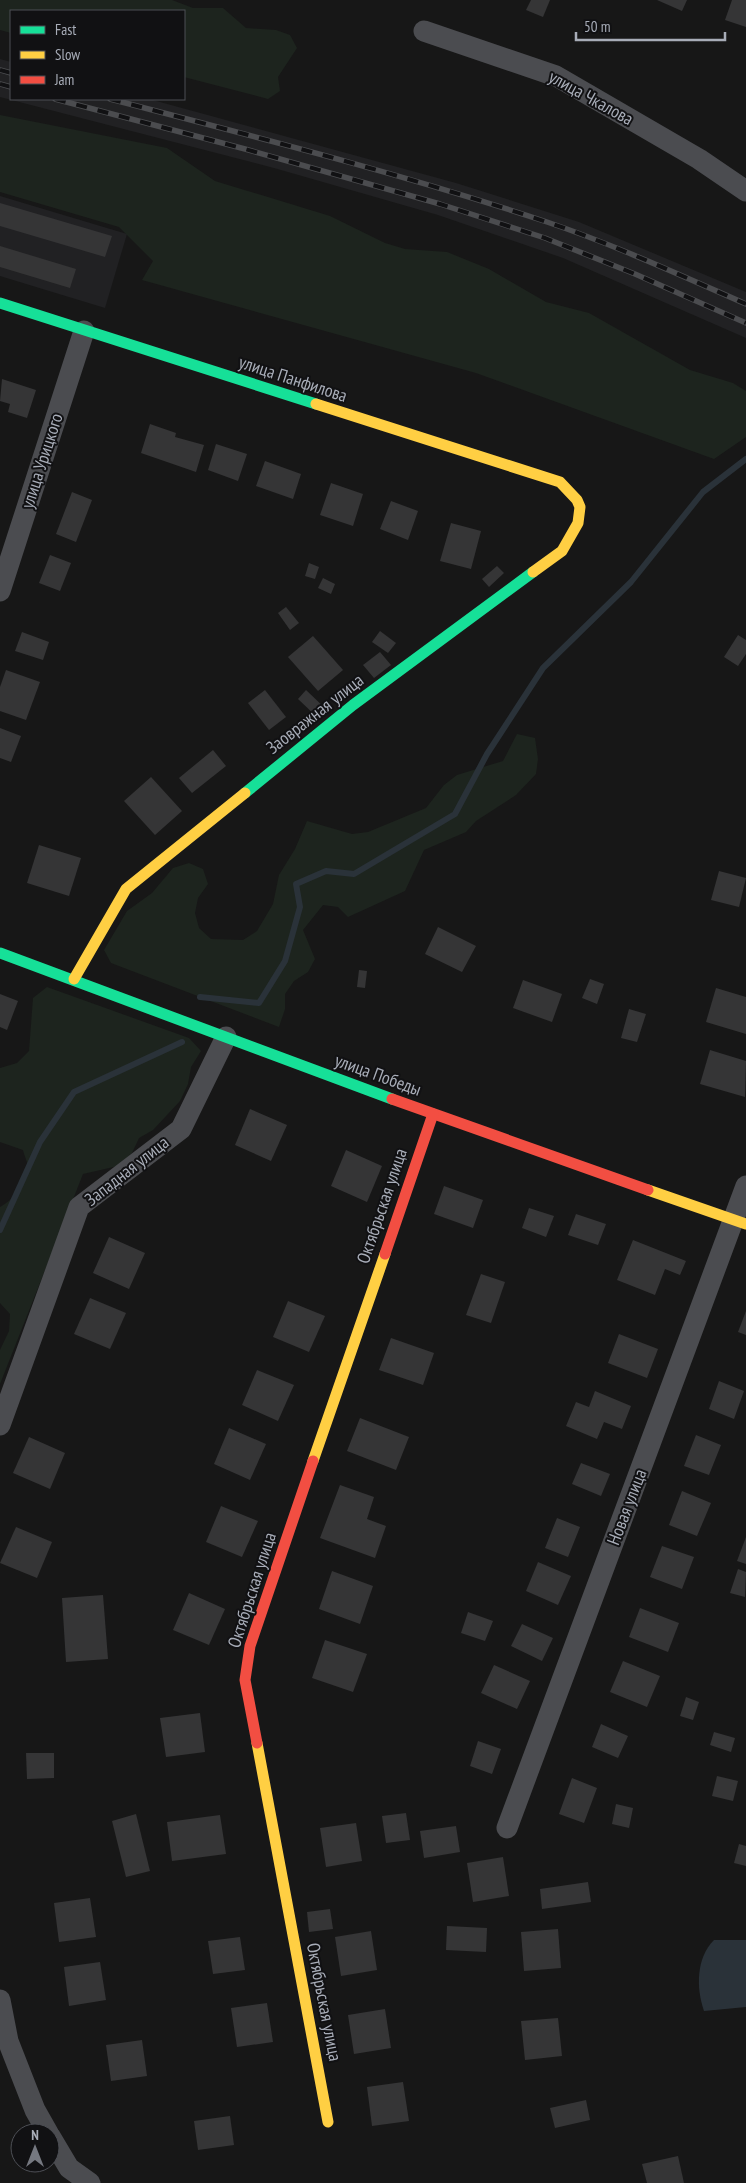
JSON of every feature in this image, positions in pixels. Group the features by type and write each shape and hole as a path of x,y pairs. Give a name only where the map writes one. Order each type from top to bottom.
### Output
{"street":[{"name":"улица Чкалова","path":"424,31 556,76 699,159 746,190"},
{"name":"улица Панфилова","path":"0,302 84,331 560,482 574,492"},
{"name":"улица Урицкого","path":"0,591 84,331"},
{"name":"Заовражная улица","path":"74,979 126,889 353,705 562,551 579,524 582,507 574,492"},
{"name":"улица Победы","path":"0,953 432,1114 740,1222"},
{"name":"Западная улица","path":"0,1425 79,1207 181,1129 226,1037"},
{"name":"Октябрьская улица","path":"328,2122 245,1680 250,1646 432,1114"},
{"name":"Новая улица","path":"506,1828 740,1222 746,1186"},
{"path":"0,2000 8,2041 35,2110 43,2123"},
{"path":"60,2153 69,2168 90,2183"}],"shaded area":[{"path":"0,0 172,0 193,8 223,8 246,28 276,30 290,35 297,48 278,77 280,91 268,99 185,77 185,10 10,10 10,33 0,30"},
{"path":"0,59 10,62 10,100 0,97"},
{"path":"12,100 153,100 456,183 579,222 746,292 746,338 563,258 438,215 274,168"},
{"path":"0,115 167,148 215,181 330,216 385,243 405,249 447,252 489,269 546,302 589,313 690,370 733,383 746,391 746,437 714,459 476,373 142,280 153,261 119,227 0,192"},
{"path":"0,196 127,234 105,308 0,276"},
{"path":"517,734 535,738 538,759 536,774 516,795 476,821 466,832 424,850 405,891 348,917 338,907 323,905 303,930 315,959 308,972 294,981 285,994 285,1009 279,1027 111,963 104,950 127,911 152,893 173,868 189,863 203,869 208,884 198,898 195,913 199,928 211,939 243,940 257,931 273,904 279,875 295,849 307,821 352,834 368,832 426,808 444,785 457,775 503,761"},
{"path":"47,987 189,1038 201,1051 191,1067 188,1084 180,1101 153,1130 139,1138 132,1153 118,1166 83,1174 0,1384 0,1350 9,1331 10,1314 0,1303 0,1207 10,1200 23,1185 28,1166 23,1150 0,1142 0,1068 17,1063 29,1051 33,998"},
{"path":"714,1940 746,1940 746,2007 704,2011 701,2002 699,1974 704,1955"}],"building":[{"path":"531,0 550,0 543,17 526,10"},
{"path":"657,0 687,0 682,11"},
{"path":"732,0 746,0 746,27 725,20"},
{"path":"0,203 112,236 105,257 0,226"},
{"path":"0,246 76,269 70,288 0,267"},
{"path":"2,379 36,390 27,418 8,412 10,404 0,401"},
{"path":"150,424 176,433 175,437 204,445 196,472 141,453"},
{"path":"216,444 247,454 238,481 208,470"},
{"path":"265,461 301,474 293,499 256,486"},
{"path":"331,483 363,494 353,526 320,515"},
{"path":"72,492 92,500 76,542 56,534"},
{"path":"391,501 418,511 408,540 380,529"},
{"path":"451,523 481,531 471,569 440,561"},
{"path":"50,555 71,563 60,591 39,583"},
{"path":"309,563 319,567 315,579 305,576"},
{"path":"497,566 504,573 489,587 482,579"},
{"path":"323,578 335,584 331,594 318,588"},
{"path":"286,607 299,623 290,630 278,613"},
{"path":"380,631 396,643 388,653 372,642"},
{"path":"22,632 49,642 43,660 15,651"},
{"path":"738,635 746,640 746,654 738,666 724,657"},
{"path":"313,636 343,670 318,691 288,657"},
{"path":"380,652 391,665 374,678 363,665"},
{"path":"6,670 40,682 26,720 0,711 0,687"},
{"path":"265,690 286,717 269,730 248,703"},
{"path":"306,690 327,710 318,718 298,699"},
{"path":"0,728 21,736 11,762 0,758"},
{"path":"213,750 226,766 192,793 179,778"},
{"path":"151,777 182,811 155,835 124,801"},
{"path":"39,845 81,858 69,896 27,883"},
{"path":"719,871 746,878 739,907 711,900"},
{"path":"438,927 476,946 462,972 425,954"},
{"path":"359,970 367,971 365,988 357,987"},
{"path":"590,979 604,984 597,1004 582,998"},
{"path":"523,980 562,994 552,1022 513,1008"},
{"path":"716,988 746,997 746,1034 706,1022"},
{"path":"0,994 18,1001 7,1030 0,1027"},
{"path":"629,1009 646,1014 637,1042 621,1038"},
{"path":"710,1050 746,1061 745,1097 700,1084"},
{"path":"250,1109 287,1125 271,1161 235,1145"},
{"path":"346,1150 382,1166 367,1202 331,1186"},
{"path":"444,1186 483,1200 473,1228 434,1214"},
{"path":"529,1208 554,1216 546,1237 522,1228"},
{"path":"576,1214 606,1224 598,1245 568,1235"},
{"path":"109,1237 145,1253 129,1289 93,1273"},
{"path":"633,1240 686,1261 680,1275 665,1269 655,1295 617,1280"},
{"path":"481,1274 505,1282 491,1323 466,1315"},
{"path":"90,1298 126,1313 110,1349 74,1334"},
{"path":"288,1301 325,1316 309,1352 273,1337"},
{"path":"746,1311 746,1335 738,1332"},
{"path":"619,1334 658,1349 647,1378 608,1363"},
{"path":"391,1338 434,1353 423,1385 379,1370"},
{"path":"257,1370 294,1385 278,1421 242,1405"},
{"path":"719,1381 744,1391 734,1419 709,1409"},
{"path":"595,1391 631,1406 622,1429 604,1422 597,1439 566,1426 576,1402 589,1407"},
{"path":"360,1418 409,1437 396,1470 347,1451"},
{"path":"229,1428 266,1444 250,1480 214,1464"},
{"path":"696,1435 721,1445 709,1475 684,1466"},
{"path":"29,1437 65,1453 50,1489 13,1473"},
{"path":"581,1463 610,1474 601,1496 572,1484"},
{"path":"340,1485 374,1497 367,1519 386,1526 375,1558 320,1538"},
{"path":"682,1491 711,1503 697,1536 669,1525"},
{"path":"221,1506 258,1521 242,1557 206,1542"},
{"path":"557,1518 580,1527 568,1557 545,1548"},
{"path":"16,1527 52,1542 37,1578 0,1563"},
{"path":"746,1537 746,1564 737,1561"},
{"path":"662,1546 694,1557 682,1589 650,1577"},
{"path":"538,1562 571,1576 558,1605 526,1591"},
{"path":"738,1569 746,1572 745,1597 730,1593"},
{"path":"332,1571 373,1586 360,1624 319,1609"},
{"path":"189,1593 225,1609 209,1645 173,1630"},
{"path":"103,1595 108,1659 66,1662 62,1598"},
{"path":"640,1608 679,1623 668,1652 629,1637"},
{"path":"468,1612 493,1621 485,1641 461,1633"},
{"path":"522,1624 553,1638 542,1661 511,1646"},
{"path":"325,1640 367,1654 353,1692 312,1678"},
{"path":"623,1661 660,1676 647,1707 610,1692"},
{"path":"494,1665 530,1681 517,1709 481,1693"},
{"path":"686,1697 699,1702 693,1720 680,1716"},
{"path":"200,1713 205,1752 166,1757 160,1718"},
{"path":"601,1724 628,1736 618,1758 592,1747"},
{"path":"714,1732 735,1738 731,1752 710,1745"},
{"path":"478,1741 501,1749 492,1774 470,1766"},
{"path":"26,1753 54,1753 54,1778 27,1779"},
{"path":"717,1776 738,1781 733,1801 712,1796"},
{"path":"572,1778 597,1788 584,1823 559,1814"},
{"path":"616,1804 633,1808 629,1828 612,1824"},
{"path":"406,1813 410,1840 386,1843 382,1816"},
{"path":"136,1814 150,1871 126,1877 112,1821"},
{"path":"220,1815 226,1854 172,1861 167,1822"},
{"path":"356,1823 362,1861 326,1867 320,1828"},
{"path":"456,1826 460,1852 424,1858 420,1831"},
{"path":"739,1844 746,1846 746,1866 734,1863"},
{"path":"503,1857 509,1896 473,1902 467,1863"},
{"path":"588,1882 591,1902 542,1909 540,1889"},
{"path":"90,1898 96,1937 59,1942 54,1903"},
{"path":"330,1909 333,1929 309,1932 307,1912"},
{"path":"447,1926 487,1928 486,1952 446,1950"},
{"path":"558,1929 561,1968 524,1971 521,1932"},
{"path":"371,1931 377,1970 341,1976 335,1937"},
{"path":"240,1937 245,1970 213,1974 208,1941"},
{"path":"100,1962 106,2000 69,2006 64,1967"},
{"path":"267,2003 273,2042 237,2047 231,2008"},
{"path":"385,2009 391,2048 354,2054 348,2015"},
{"path":"558,2018 562,2056 525,2060 521,2021"},
{"path":"142,2040 147,2076 111,2081 106,2045"},
{"path":"403,2082 409,2121 372,2126 367,2087"},
{"path":"586,2100 590,2120 555,2128 550,2108"},
{"path":"230,2116 234,2145 198,2150 194,2121"},
{"path":"678,2156 684,2183 647,2183 642,2164"}],"waterway":[{"path":"200,997 259,1003 285,961 300,907 296,884 326,871 354,874 455,814 487,754 543,668 631,582 703,492 746,459"},
{"path":"0,1230 40,1142 74,1092 182,1042"}],"railway":[{"path":"0,70 10,73"},
{"path":"0,84 10,87"},
{"path":"59,100 245,149 440,204 545,238 635,274 746,323"},
{"path":"114,100 329,157 493,204 598,240 746,304"}],"traffic: fast":[{"path":"0,303 316,404"},
{"path":"245,793 353,705 533,572"},
{"path":"0,953 392,1099"}],"traffic: slow":[{"path":"316,404 560,482 577,500 580,507 578,523 562,551 533,572"},
{"path":"74,979 126,889 245,793"},
{"path":"648,1190 746,1224"},
{"path":"313,1461 385,1254"},
{"path":"257,1743 328,2122"}],"traffic: jam":[{"path":"392,1099 648,1190"},
{"path":"385,1254 433,1114"},
{"path":"257,1743 245,1680 250,1646 313,1461"}]}
